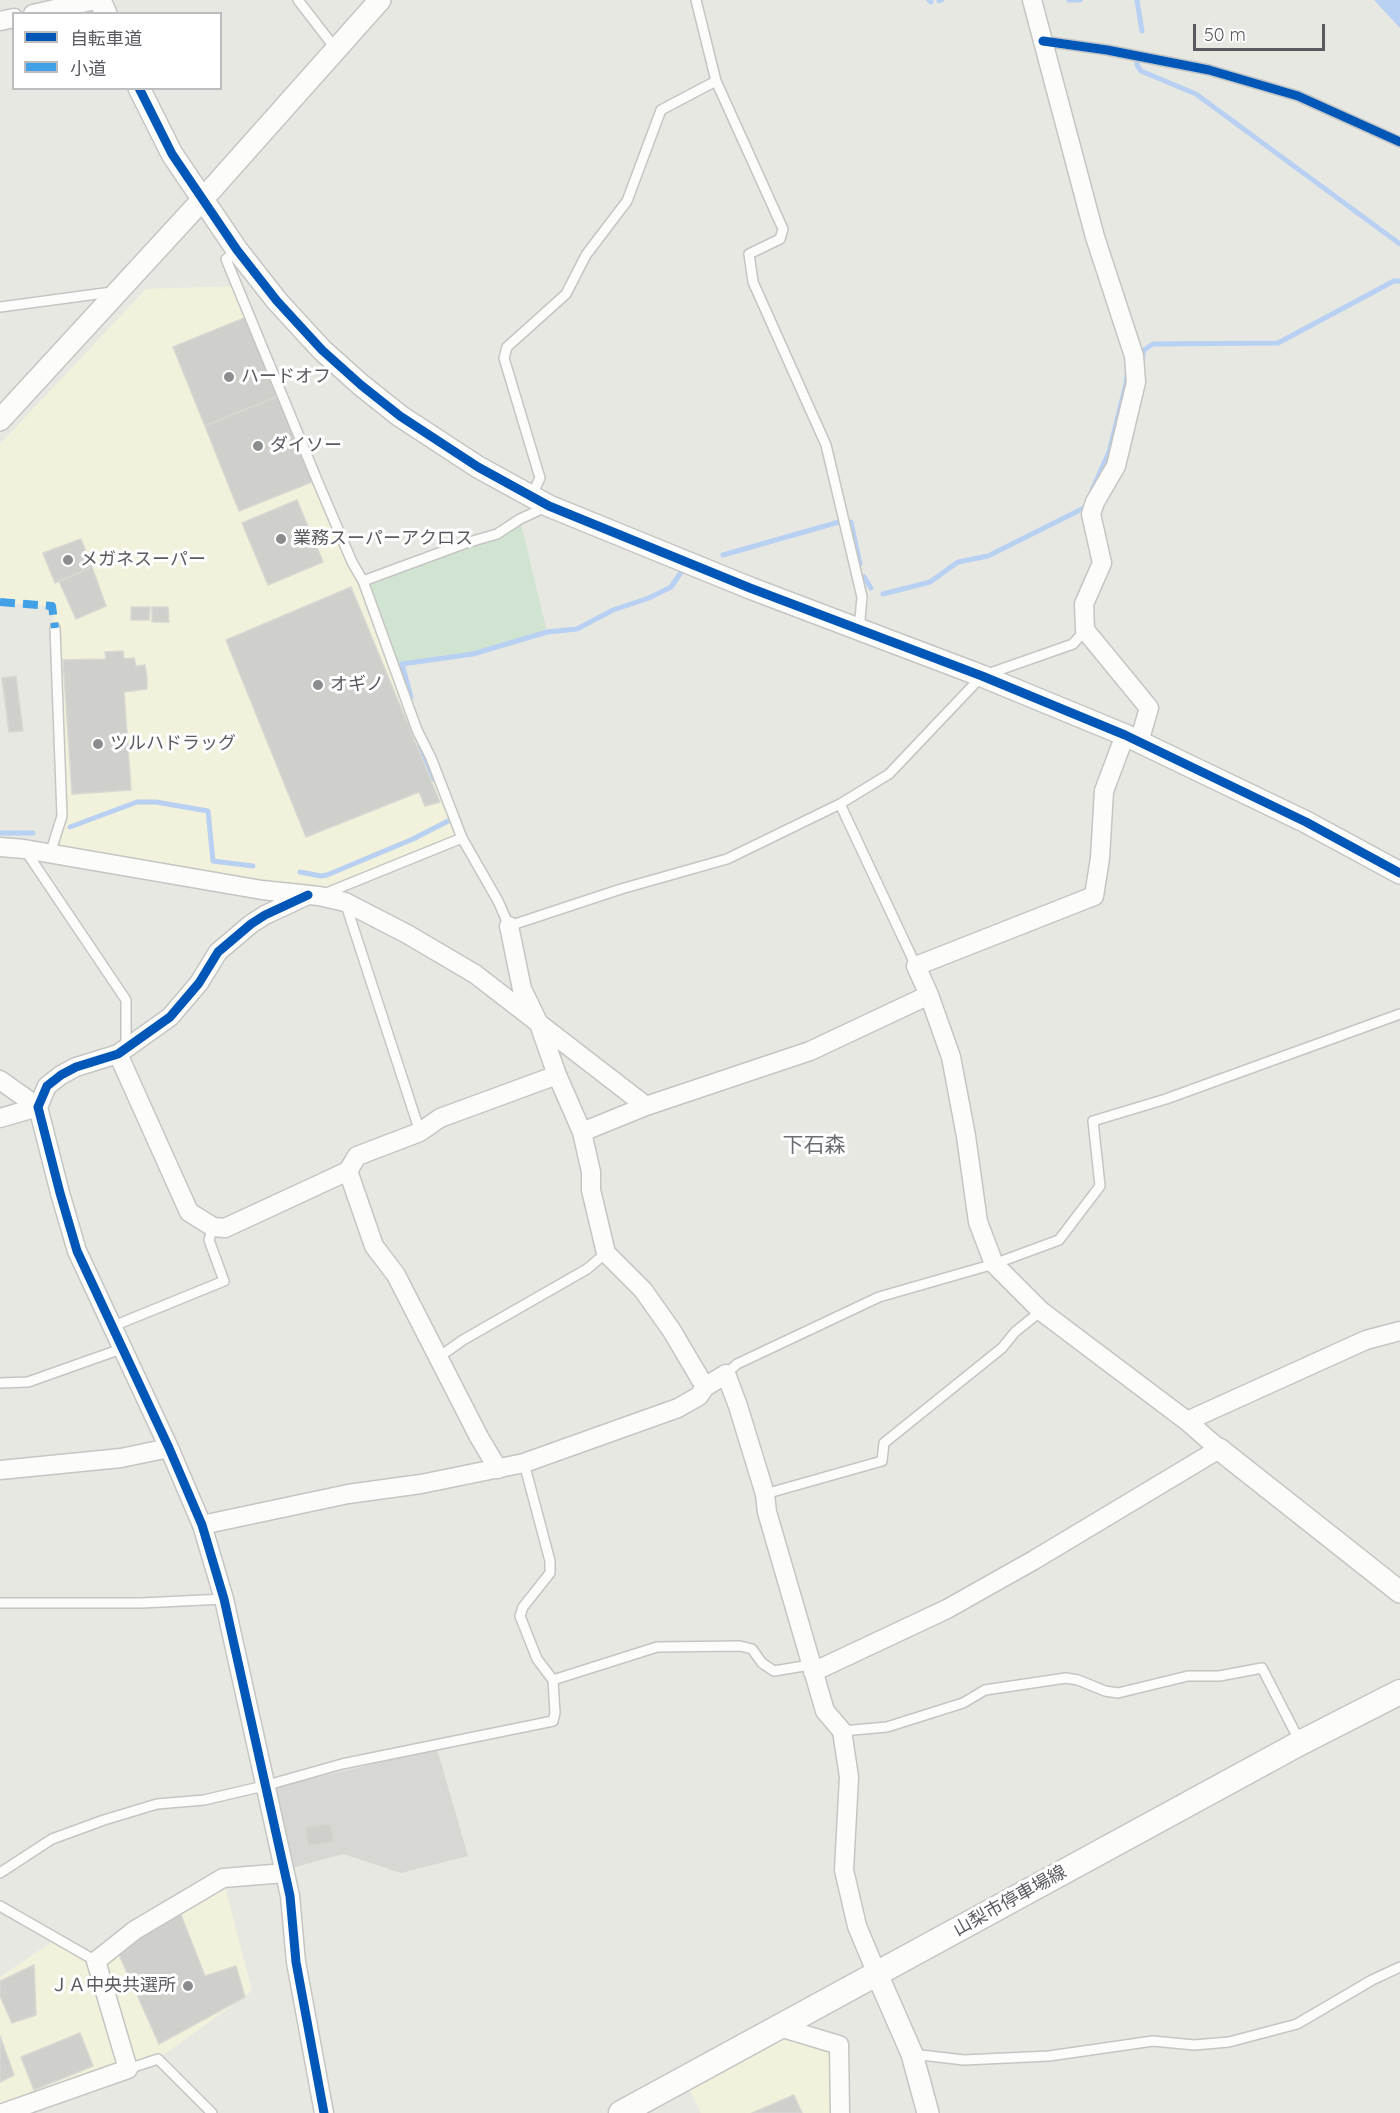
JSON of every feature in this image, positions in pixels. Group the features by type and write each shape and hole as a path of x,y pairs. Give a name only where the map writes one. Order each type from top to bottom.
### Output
{"main road":[{"name":"山梨市停車場線","path":"621,2113 1300,1743 1400,1692"}],"street":[{"path":"42,12 95,0"},
{"path":"0,420 203,199 380,0"},
{"path":"1032,0 1095,237 1134,356 1136,382 1116,466 1095,502 1091,514 1102,563 1084,604 1085,630 1149,708 1104,791 1100,858 1094,896 916,966 951,1057 966,1136 978,1222 994,1264 1041,1311 1187,1421 1400,1592"},
{"path":"140,90 172,154 237,250 277,301 322,350 361,385 419,429 478,467 540,502 750,588 982,676 1132,738 1306,822 1400,873"},
{"path":"0,847 24,849 262,890 313,895 345,902 407,934 475,974 646,1106"},
{"path":"313,895 265,915 251,924 218,952 199,983 170,1017 122,1051 76,1067 61,1075 47,1086 38,1107 77,1251 169,1448 202,1525 224,1599 290,1896 296,1962 324,2113"},
{"path":"509,926 522,989 539,1024 557,1075 582,1132 591,1172 591,1191 606,1253 643,1290 672,1331 705,1387"},
{"path":"582,1132 646,1106 810,1051 929,995"},
{"path":"122,1051 189,1212 213,1227 225,1228 348,1171 357,1156 420,1132 440,1118 557,1075"},
{"path":"0,1080 38,1107"},
{"path":"0,1118 38,1107"},
{"path":"348,1171 374,1246 396,1275 479,1437 498,1469"},
{"path":"1187,1421 1366,1340 1400,1331"},
{"path":"202,1525 348,1494 421,1484 524,1462 678,1408 699,1396 705,1387 726,1374 765,1494 767,1512 825,1711 842,1731 849,1777 844,1870 857,1926 912,2054 928,2113"},
{"path":"0,1470 121,1458 169,1448"},
{"path":"812,1669 947,1609 1220,1449"},
{"path":"3,2113 128,2069 96,1961 135,1930 224,1878 285,1873"},
{"path":"779,2027 839,2045 840,2113"}],"lane":[{"path":"298,0 335,48"},
{"path":"696,0 716,81 783,230 780,239 748,254 753,282 826,445 862,597 859,630"},
{"path":"1043,41 1107,50 1209,70 1298,96 1400,142"},
{"path":"363,581 497,534 540,502 540,478 504,358 507,347 566,294 586,255 627,201 661,110 716,81"},
{"path":"237,250 226,259 294,427 352,562 363,581 417,730 431,758 462,838 498,901 509,926 621,889 727,859 840,804 889,774 982,676 1073,644 1085,630"},
{"path":"0,307 117,292"},
{"path":"50,854 62,816 55,628"},
{"path":"840,804 916,966"},
{"path":"313,895 462,838"},
{"path":"24,849 126,1000 122,1051"},
{"path":"345,902 420,1132"},
{"path":"726,1374 737,1364 879,1297 994,1264 1059,1240 1100,1186 1093,1121 1166,1099 1400,1014"},
{"path":"111,1327 224,1281 209,1240 213,1227"},
{"path":"439,1357 464,1340 587,1269 606,1253"},
{"path":"765,1494 882,1461 884,1443 1002,1348 1015,1332 1041,1311"},
{"path":"0,1383 28,1382 121,1349"},
{"path":"0,1873 52,1839 157,1804 204,1800 342,1764 553,1721 555,1713 553,1680 537,1659 520,1616 528,1599 550,1573 550,1561 524,1462"},
{"path":"0,1603 141,1603 224,1599"},
{"path":"553,1680 657,1647 740,1646 752,1650 762,1663 774,1671 812,1669"},
{"path":"842,1731 887,1727 963,1703 986,1690 1066,1678 1118,1693 1188,1676 1219,1676 1262,1668 1300,1743"},
{"path":"0,1906 96,1961"},
{"path":"912,2054 964,2060 1049,2056 1153,2041 1194,2045 1229,2042 1297,2024 1372,1980 1400,1967"},
{"path":"128,2069 158,2059 212,2113"}],"shaded area":[{"path":"237,286 352,562 462,838 319,896 50,854 62,816 53,607 0,602 0,444 146,289"},
{"path":"520,519 547,632 473,654 393,665 363,581 466,543"},
{"path":"437,1749 468,1856 401,1873 343,1854 292,1868 272,1788"},
{"path":"223,1878 252,1991 158,2059 0,2113 0,1977 56,1939 96,1961"},
{"path":"779,2027 839,2045 840,2113 701,2113 684,2078"}],"water":[{"path":"1374,0 1400,0 1400,28"}],"building":[{"name":"ハードオフ","path":"249,316 281,395 205,426 173,347"},
{"name":"ダイソー","path":"281,395 317,480 239,511 205,426"},
{"name":"業務スーパーアクロス","path":"297,500 323,562 268,585 242,523"},
{"name":"メガネスーパー","path":"81,539 92,567 55,583 43,553"},
{"path":"92,567 106,606 76,619 59,581"},
{"name":"オギノ","path":"351,587 440,802 425,806 419,792 306,837 226,640"},
{"path":"131,607 150,607 149,620 131,620"},
{"path":"152,607 168,607 169,622 152,622"},
{"name":"ツルハドラッグ","path":"123,651 124,659 134,658 136,666 145,665 147,677 147,689 124,692 131,790 72,794 63,660 106,659 105,652"},
{"path":"16,676 23,731 9,732 2,678"},
{"path":"331,1824 334,1842 308,1846 305,1827"},
{"name":"ＪＡ中央共選所","path":"179,1910 205,1976 236,1966 245,1997 159,2044 117,1950"},
{"path":"34,1965 36,2015 12,2023 0,1996 0,1981"},
{"path":"80,2033 93,2066 34,2090 21,2057"},
{"path":"0,2036 14,2075 0,2082"},
{"path":"794,2095 802,2113 752,2113"}],"waterway":[{"path":"1069,0 1080,0"},
{"path":"1137,0 1142,31"},
{"path":"1137,61 1141,71 1196,94 1400,244"},
{"path":"1142,359 1144,350 1153,344 1278,343 1394,281 1400,281"},
{"path":"1092,490 1109,452 1127,374"},
{"path":"883,594 930,582 958,562 988,556 1086,507"},
{"path":"723,555 839,522"},
{"path":"851,522 860,564"},
{"path":"411,697 402,664 473,654 547,632 577,629 613,610 649,598 671,587 682,571"},
{"path":"864,577 871,588"},
{"path":"420,746 434,779"},
{"path":"70,827 137,802 156,802 208,811 213,861 253,866"},
{"path":"300,872 327,875 413,839 452,819 450,815"},
{"path":"0,833 33,833"}],"marked path":[{"path":"0,602 52,606 55,628"}],"cycle path":[{"path":"1043,41 1107,50 1209,70 1298,96 1400,142"},
{"path":"140,90 172,154 237,250 277,301 322,350 361,385 400,416 478,467 549,506 750,588 982,676 1125,735 1306,822 1400,873"},
{"path":"308,895 251,924 218,952 199,983 170,1017 118,1054 76,1067 61,1075 47,1086 38,1107 77,1251 169,1448 202,1525 224,1599 290,1896 296,1962 324,2113"}],"place":[{"name":"ハードオフ","path":"229,377"},
{"name":"ダイソー","path":"258,446"},
{"name":"業務スーパーアクロス","path":"281,539"},
{"name":"メガネスーパー","path":"68,560"},
{"name":"オギノ","path":"318,685"},
{"name":"ツルハドラッグ","path":"98,744"},
{"name":"ＪＡ中央共選所","path":"188,1986"}],"district":[{"name":"下石森","path":"814,1146"}]}
